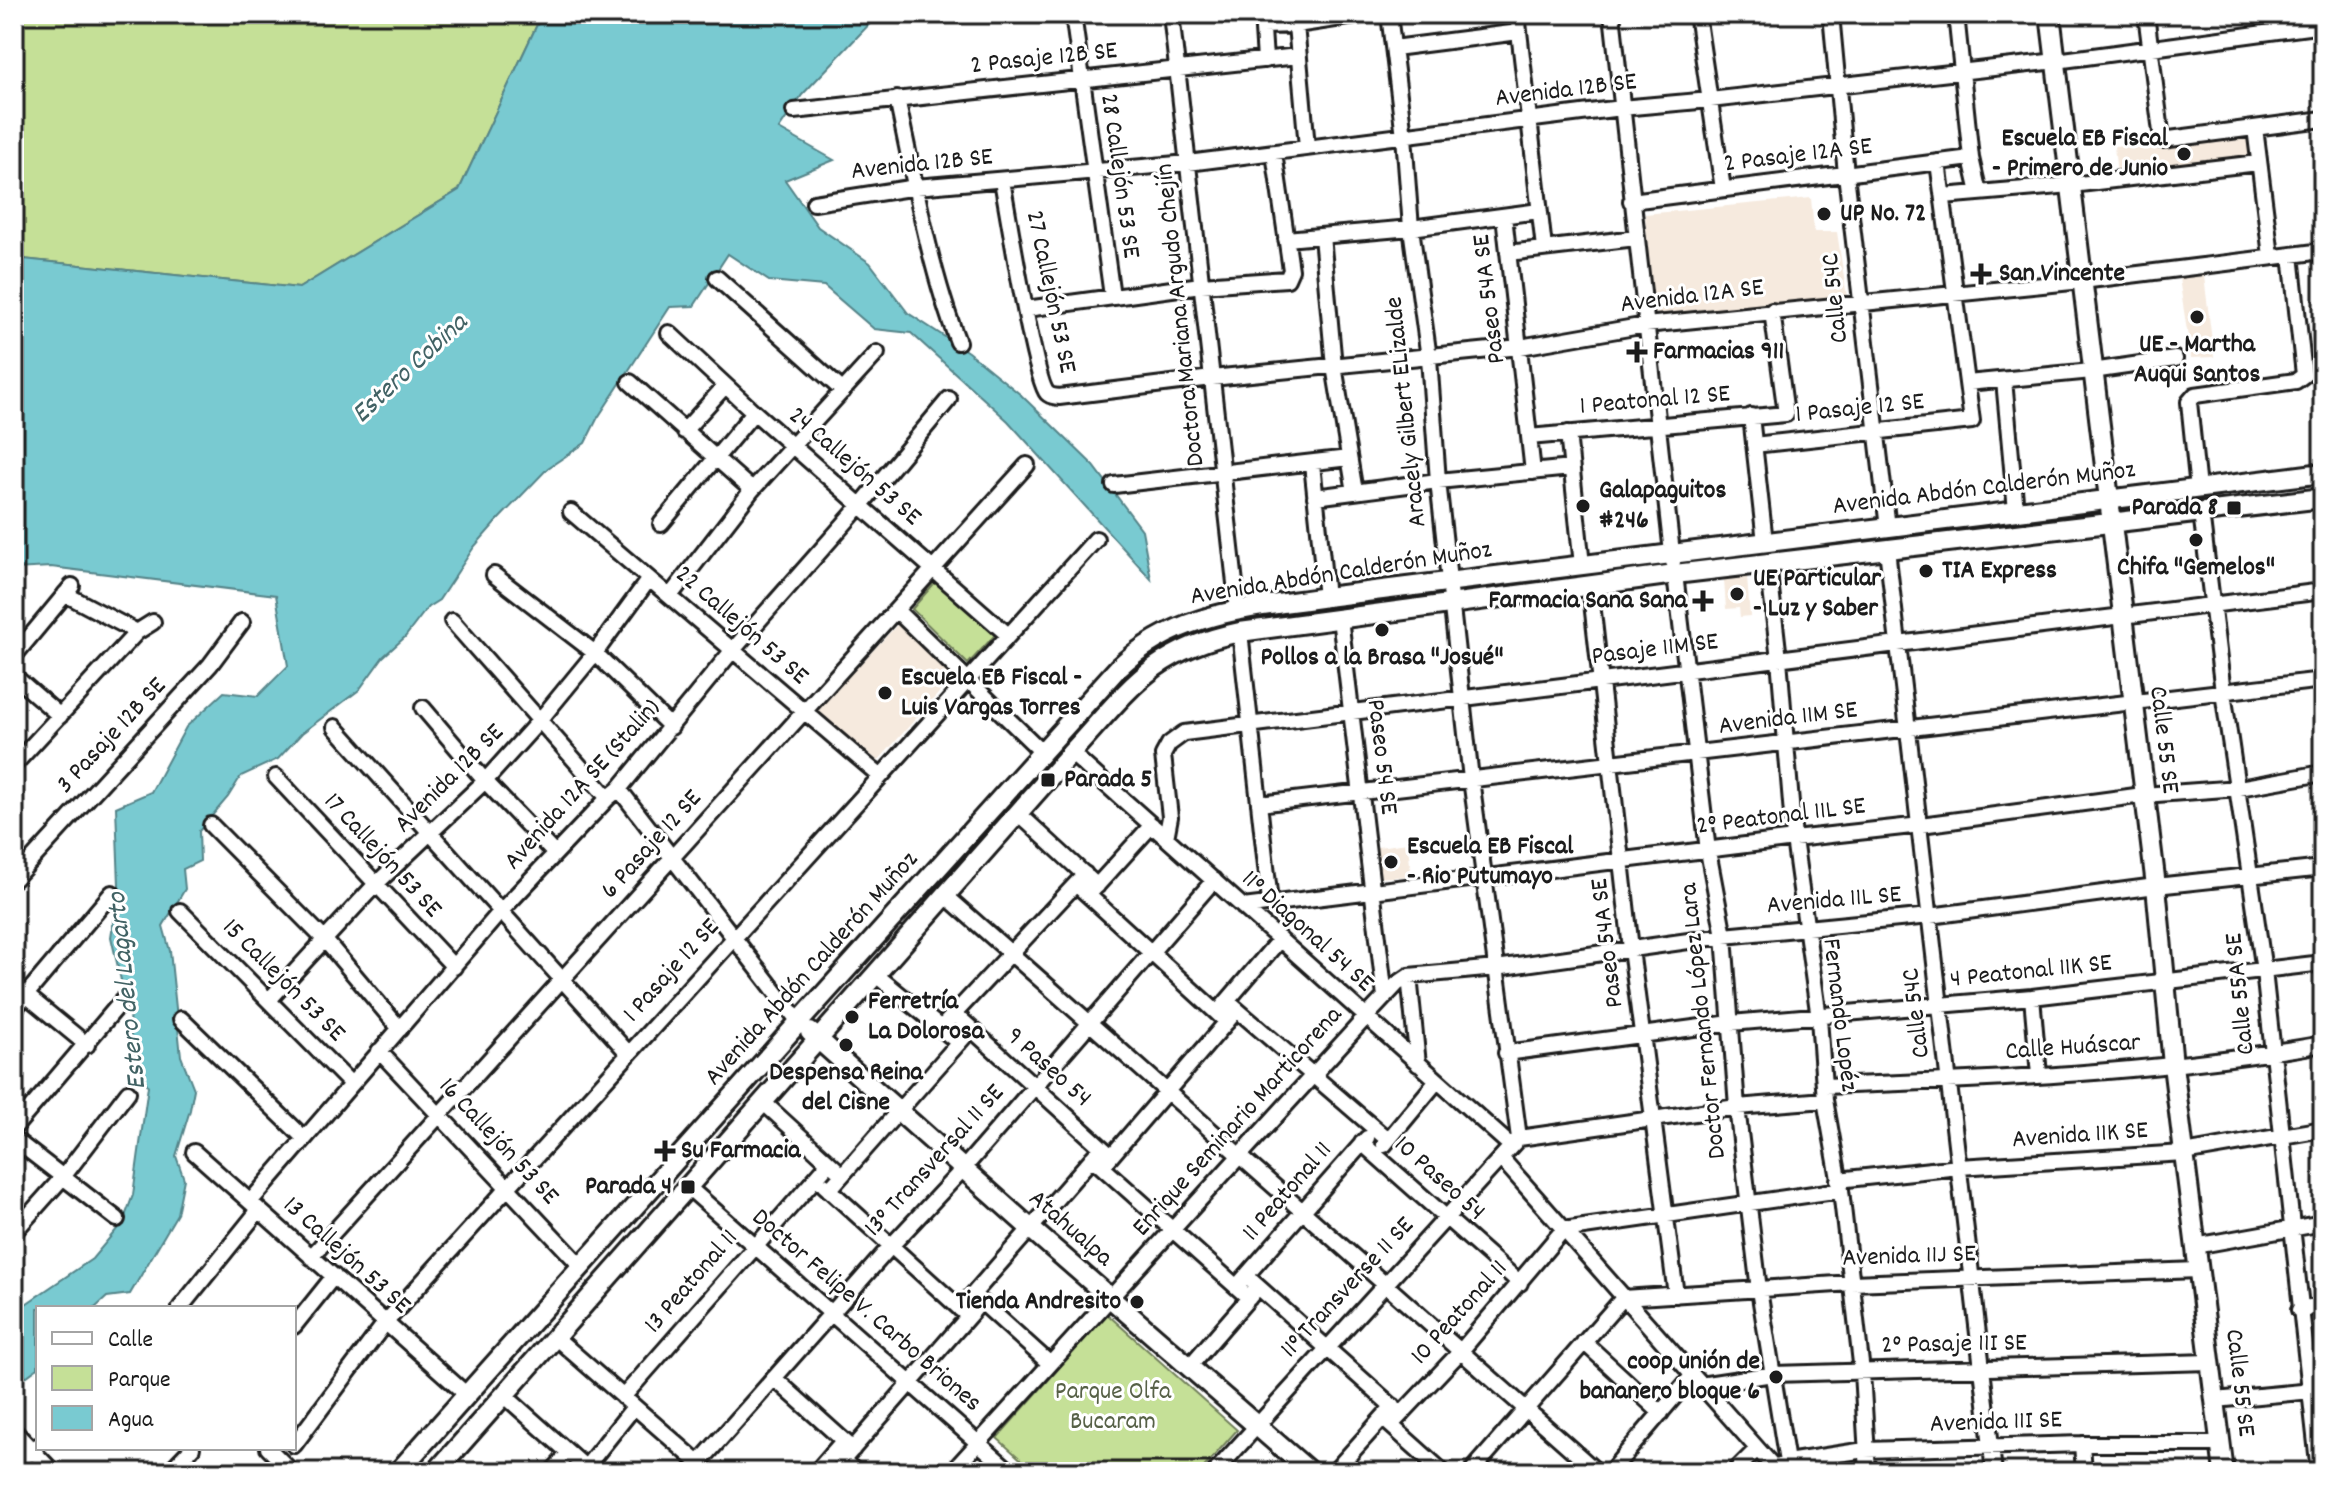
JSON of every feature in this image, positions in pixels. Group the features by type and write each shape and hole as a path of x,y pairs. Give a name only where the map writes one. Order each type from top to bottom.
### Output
{"main road":[{"name":"Calle 55 SE","path":"2050,14 2131,703 2156,886 2173,1065 2224,1472"},
{"name":"Avenida Abdón Calderón Muñoz","path":"411,1468 467,1395 581,1266 1118,668 1142,647 1184,624 1238,610 1326,597 2323,473"},
{"name":"Avenida Abdón Calderón Muñoz","path":"436,1472 1071,753 1138,681 1163,659 1203,640 1340,618 1668,575 2323,498"},
{"name":"Atahualpa","path":"799,1022 1310,1472"}],"street":[{"name":"28 Callejón 53 SE","path":"1073,14 1112,296"},
{"name":"Doctora Mariana Argudo Chejín","path":"1171,14 1238,610"},
{"path":"1265,60 1262,20 1296,25 1368,14"},
{"name":"Aracely Gilbert ELizalde","path":"1389,14 1404,136 1411,228 1429,358 1438,481 1471,779 1506,1053 1510,1147"},
{"path":"1517,14 1544,248"},
{"path":"1612,14 1673,554 1668,575"},
{"path":"1697,14 1723,189"},
{"name":"Calle 54C","path":"1831,14 1860,302 1888,528"},
{"path":"1956,14 1971,158 1979,193"},
{"path":"2146,14 2162,140 2323,119"},
{"path":"1296,25 1307,147"},
{"name":"Avenida 12B SE","path":"814,203 916,187 1188,163 1528,118 2056,61 2323,25"},
{"path":"1394,48 1519,32"},
{"name":"2 Pasaje 12B SE","path":"794,111 1298,56"},
{"path":"897,99 949,320 958,342"},
{"path":"2255,128 2271,256"},
{"path":"1026,309 1201,285 1287,279 1291,270 1274,153"},
{"name":"2 Pasaje 12A SE","path":"1631,201 1971,158"},
{"path":"1938,162 1967,383 2092,371 2175,359"},
{"path":"1943,196 2258,163"},
{"name":"27 Callejón 53 SE","path":"1002,181 1034,353 1045,391 1053,396 1067,397"},
{"path":"1286,239 1411,228 1539,211"},
{"name":"Paseo 54A SE","path":"1504,216 1533,472"},
{"path":"1322,236 1334,366 1355,492"},
{"path":"1508,253 1636,238"},
{"name":"Avenida 12A SE","path":"1067,397 1212,378 1520,347 1646,325 2082,281 2323,251"},
{"path":"2198,489 2189,402 2195,395 2296,381 2304,375 2291,255"},
{"path":"717,278 843,391"},
{"name":"1 Peatonal 12 SE","path":"1529,437 1786,414 1772,311"},
{"name":"24 Callejón 53 SE","path":"669,333 754,412 1008,635"},
{"path":"670,596 752,490 877,353"},
{"path":"2004,380 2016,511"},
{"path":"630,382 752,490"},
{"name":"1 Pasaje 12 SE","path":"1754,445 1972,421 1967,383"},
{"path":"684,431 725,386"},
{"name":"Avenida 12A SE (Stalin)","path":"254,1206 304,1138 501,911 613,794 949,399"},
{"path":"661,524 754,412"},
{"path":"1751,416 1765,542"},
{"path":"1568,433 1582,565"},
{"path":"1114,485 1349,458"},
{"path":"1312,464 1326,597"},
{"name":"6 Pasaje 12 SE","path":"311,1257 1027,465"},
{"path":"1315,497 1571,468"},
{"name":"22 Callejón 53 SE","path":"571,512 880,776"},
{"name":"Calle 55A SE","path":"2201,512 2223,692 2264,971 2299,1310 2316,1391 2319,1472"},
{"name":"1 Pasaje 12 SE","path":"296,1442 385,1323 1096,539"},
{"name":"Calle 54C","path":"1887,549 1994,1472"},
{"name":"Fernando Lopéz","path":"1768,563 1804,928 1819,1018 1825,1093 1840,1185 1862,1372 1868,1472"},
{"path":"494,575 595,653 671,727"},
{"name":"Doctor Fernando López Lara","path":"1668,575 1686,670 1708,851 1724,936 1737,1107 1759,1290 1773,1374 1780,1468"},
{"name":"Avenida 12B SE","path":"269,1000 375,885 485,781 595,653 649,579"},
{"name":"Paseo 54A SE","path":"1590,585 1631,949 1676,1295"},
{"path":"14,656 69,590 137,632"},
{"name":"Pasaje 11M SE","path":"1166,838 1170,817 1163,755 1169,744 1184,733 2323,591"},
{"path":"896,610 1043,753"},
{"name":"Paseo 54 SE","path":"1340,618 1385,997"},
{"path":"452,621 540,720 672,858 799,1022"},
{"path":"14,765 137,632 153,622"},
{"name":"3 Pasaje 12B SE","path":"14,879 210,665 242,622"},
{"path":"1240,632 1270,902"},
{"path":"14,676 60,716"},
{"name":"Avenida 11M SE","path":"1259,804 2323,680"},
{"path":"423,708 485,781 555,854"},
{"path":"335,727 629,1054"},
{"name":"11° Diagonal 54 SE","path":"1071,753 1510,1147 1563,1230 1757,1449 1780,1468"},
{"name":"2° Peatonal 11L SE","path":"1243,907 2143,795 2239,788 2323,773"},
{"name":"17 Callejón 53 SE","path":"276,777 454,967"},
{"path":"1019,814 1151,953 1222,1018"},
{"path":"211,825 324,939 400,1029"},
{"path":"1093,891 1152,825"},
{"name":"Avenida 11L SE","path":"1409,976 1496,968 1724,936 1930,916 2323,868"},
{"path":"941,1028 1080,879"},
{"name":"13° Transversal 11 SE","path":"700,1469 774,1378 963,1169 1214,880"},
{"path":"14,1009 112,893"},
{"path":"946,896 1591,1470"},
{"name":"15 Callejón 53 SE","path":"180,911 351,1084"},
{"path":"816,1472 843,1451 910,1383 1031,1229 1167,1092 1280,939"},
{"name":"4 Peatonal 11K SE","path":"1506,1053 1731,1023 1819,1018 2032,997 2323,963"},
{"path":"876,975 959,1043"},
{"path":"1366,1017 1409,976"},
{"path":"1409,976 1418,1064"},
{"path":"14,985 87,1045"},
{"path":"2032,997 2039,1075"},
{"path":"14,1128 122,1001"},
{"name":"10 Paseo 54","path":"1232,1006 1388,1140"},
{"name":"9 Paseo 54","path":"955,1014 1034,1087 1173,1229 1327,1347 1443,1472"},
{"name":"Enrique Seminario Marticorena","path":"952,1472 1366,1017"},
{"path":"181,1019 304,1138"},
{"path":"829,1190 971,1029"},
{"name":"Calle Huáscar","path":"1510,1147 1653,1119 1825,1093 2173,1065 2323,1044"},
{"name":"16 Callejón 53 SE","path":"379,1051 581,1266"},
{"name":"11 Peatonal 11","path":"1375,1155 1437,1081"},
{"path":"14,1232 63,1177 128,1092"},
{"path":"763,1102 842,1175"},
{"name":"11 Peatonal 11","path":"1241,1281 1375,1128"},
{"name":"Avenida 11K SE","path":"1563,1230 1749,1203 1959,1167 2184,1153 2323,1129"},
{"path":"14,1139 117,1219"},
{"name":"10 Paseo 54","path":"1362,1143 1520,1283"},
{"name":"11° Transverse 11 SE","path":"1215,1472 1510,1147"},
{"name":"13 Callejón 53 SE","path":"194,1152 467,1395"},
{"name":"13 Peatonal 11","path":"584,1470 629,1402 756,1246 829,1163"},
{"path":"816,1178 965,1313"},
{"name":"Doctor Felipe V. Carbo Briones","path":"688,1187 1011,1472"},
{"path":"181,1306 254,1206"},
{"path":"2195,1246 2323,1223"},
{"name":"10 Peatonal 11","path":"1334,1472 1460,1352 1563,1230"},
{"name":"Avenida 11J SE","path":"1623,1298 1852,1283 2198,1270"},
{"path":"296,1324 334,1276"},
{"path":"1189,1367 1254,1292"},
{"path":"977,1298 1049,1363"},
{"path":"1471,1472 1623,1298"},
{"path":"2299,1310 2323,1306"},
{"path":"555,1337 700,1469"},
{"path":"1584,1342 1661,1413"},
{"name":"2° Pasaje 11I SE","path":"1696,1380 1773,1374 2210,1362"},
{"path":"774,1378 843,1451 856,1472"},
{"path":"1610,1472 1661,1413 1696,1380"},
{"path":"2215,1400 2316,1391"},
{"path":"504,1395 584,1470"},
{"path":"14,1431 35,1448 14,1467"},
{"path":"2082,1444 2084,1472"},
{"name":"Avenida 11I SE","path":"1780,1468 1865,1450 2220,1444"},
{"path":"1734,1472 1757,1449"},
{"path":"36,1450 53,1472"},
{"path":"169,1472 190,1450"},
{"path":"269,1450 282,1468"},
{"name":"1 Pasaje 12 SE","path":"282,1468 291,1450"},
{"path":"558,1470 569,1453"}],"shaded area":[{"name":"Escuela EB Fiscal - Primero de Junio","path":"2250,134 2253,161 2117,175 2114,146"},
{"path":"1811,198 1814,232 1837,232 1847,297 1653,316 1645,214"},
{"name":"UE - Martha Auqui Santos","path":"2204,276 2214,357 2191,358 2179,278"},
{"name":"UE Particular - Luz y Saber","path":"1747,577 1750,616 1740,617 1739,608 1726,609 1724,580"},
{"name":"Escuela EB Fiscal - Luis Vargas Torres","path":"900,622 954,676 878,761 816,711"},
{"name":"Escuela EB Fiscal - Rio Putumayo","path":"1408,843 1411,876 1376,878 1370,848"}],"green space":[{"path":"14,14 542,14 459,190 299,288 14,258"},
{"path":"938,579 995,635 968,664 912,609"},
{"name":"Parque Olfa Bucaram","path":"1107,1314 1237,1430 1200,1472 1035,1472 997,1438"}],"water":[{"path":"542,14 879,14 802,95 779,129 834,160 785,180 818,227 870,263 908,313 968,352 1021,395 1094,466 1142,530 1151,579 1008,421 911,333 874,329 824,286 769,281 728,254 694,306 670,307 597,419 585,443 548,468 496,522 474,547 439,600 428,607 405,637 383,657 359,690 302,733 278,759 241,776 228,797 199,831 200,861 183,869 185,889 163,926 170,951 181,1056 194,1089 176,1156 184,1179 177,1214 130,1294 107,1297 97,1306 36,1306 36,1369 14,1381 14,1312 92,1259 123,1222 133,1195 148,1086 133,1059 129,1015 111,937 119,885 116,807 151,792 186,727 224,692 258,696 288,666 276,595 51,567 14,569 14,258 299,288 459,190"}],"place":[{"name":"Escuela EB Fiscal - Primero de Junio","path":"2184,154"},
{"name":"UP No. 72","path":"1824,214"},
{"name":"San Vincente","path":"1981,274"},
{"name":"UE - Martha Auqui Santos","path":"2197,317"},
{"name":"Farmacias 911","path":"1637,352"},
{"name":"Galapaguitos #246","path":"1583,506"},
{"name":"Parada 8","path":"2234,508"},
{"name":"Chifa \"Gemelos\"","path":"2196,540"},
{"name":"TIA Express","path":"1926,571"},
{"name":"UE Particular - Luz y Saber","path":"1737,594"},
{"name":"Farmacia Sana Sana","path":"1703,601"},
{"name":"Pollos a la Brasa \"Josué\"","path":"1382,630"},
{"name":"Escuela EB Fiscal - Luis Vargas Torres","path":"885,693"},
{"name":"Parada 5","path":"1048,780"},
{"name":"Escuela EB Fiscal - Rio Putumayo","path":"1391,862"},
{"name":"Ferretría La Dolorosa","path":"852,1017"},
{"name":"Despensa Reina del Cisne","path":"846,1045"},
{"name":"Su Farmacia","path":"665,1151"},
{"name":"Parada 4","path":"688,1187"},
{"name":"Tienda Andresito","path":"1137,1302"},
{"name":"coop unión de bananero bloque 6","path":"1776,1377"}],"water label":[{"name":"Estero Cobina","path":"411,370"},
{"name":"Estero del Lagarto","path":"129,991"}]}
